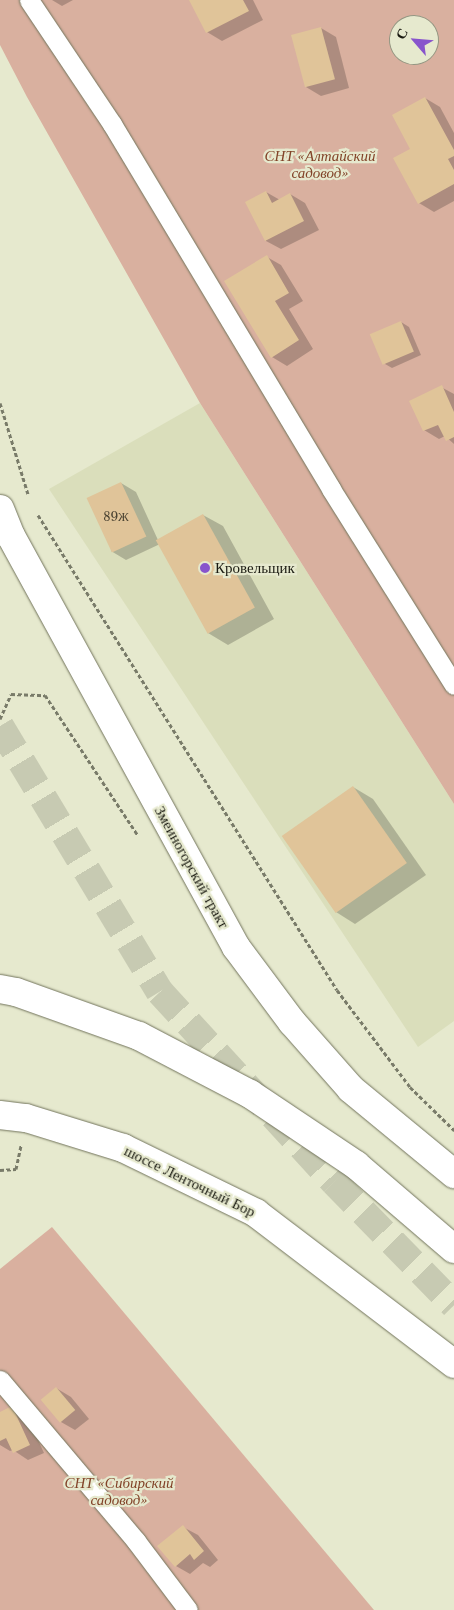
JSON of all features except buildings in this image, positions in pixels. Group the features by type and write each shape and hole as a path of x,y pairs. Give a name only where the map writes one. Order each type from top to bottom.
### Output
{"highway":[{"name":"Змеиногорский тракт","path":"0,509 11,536 236,947 292,1022 351,1089 454,1174"},
{"path":"0,989 16,992 139,1036 250,1094 356,1164 454,1249"},
{"name":"шоссе Ленточный Бор","path":"0,1115 26,1118 123,1148 256,1212 454,1364"}],"lane":[{"path":"29,0 112,124 331,489 454,685"},
{"path":"0,1380 136,1541 188,1610"}],"path":[{"path":"0,403 30,499"},
{"path":"33,508 337,990 410,1087 454,1130"}],"shaded area":[{"path":"200,403 454,804 454,1021 418,1047 49,489"}],"green space":[{"name":"СНТ «Алтайский садовод»","path":"0,0 454,0 454,804 200,403 27,97 0,45"},
{"name":"СНТ «Сибирский садовод»","path":"52,1227 374,1610 0,1610 0,1269"}],"tunnel":[{"path":"0,726 160,992 334,1182 454,1305"}],"place":[{"name":"Кровельщик","path":"205,568"}]}
